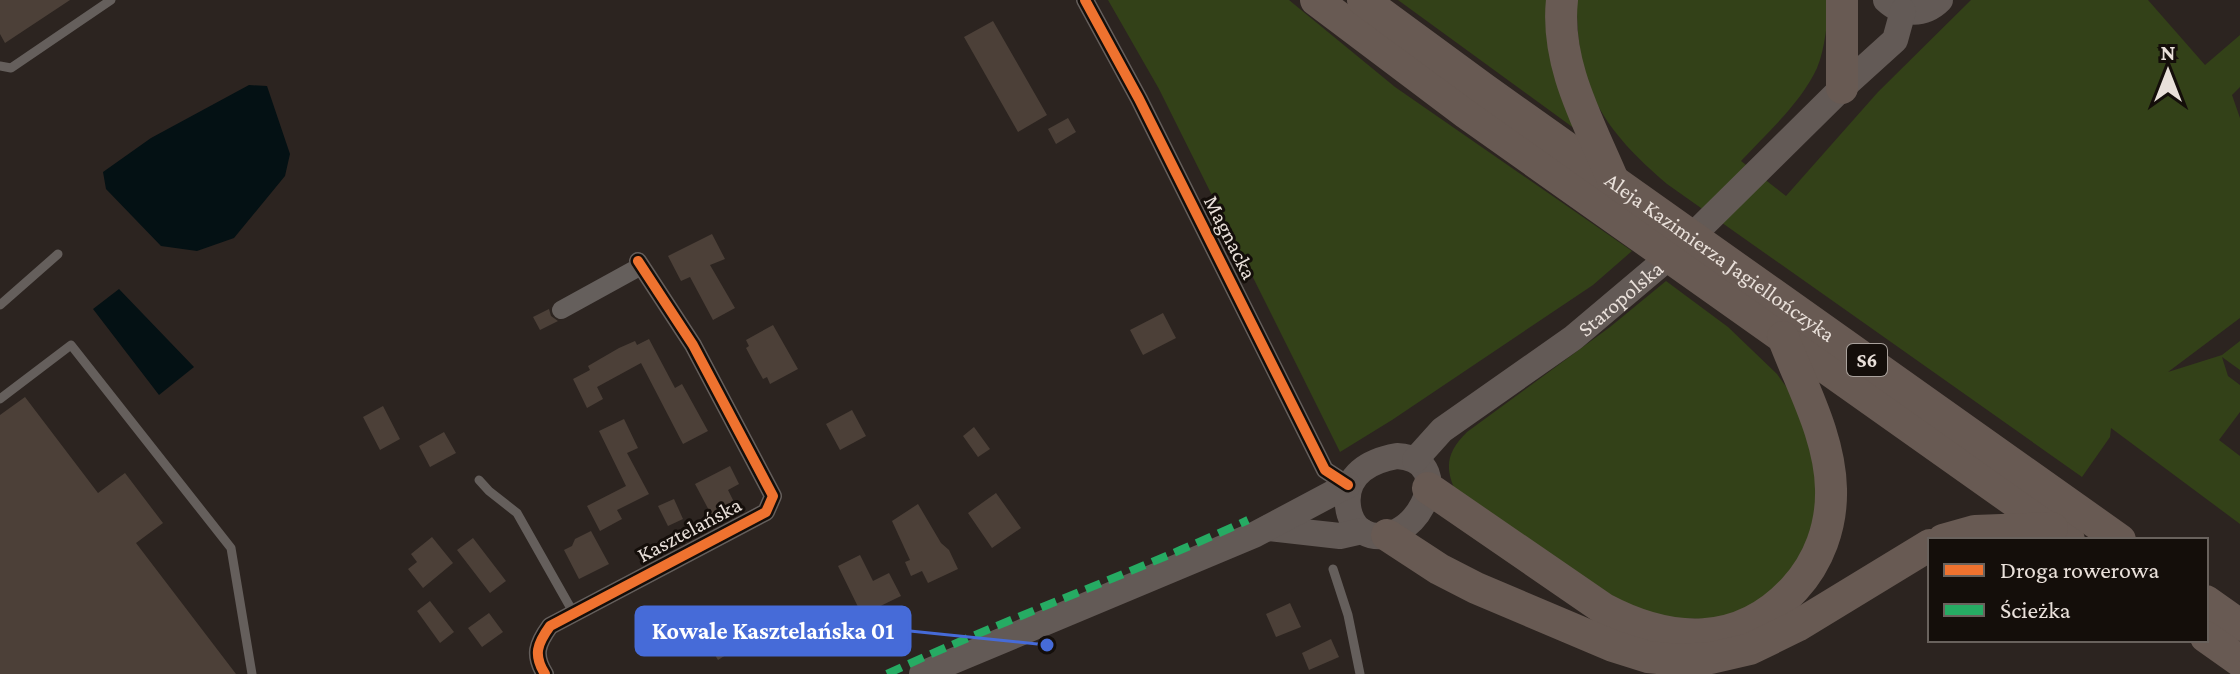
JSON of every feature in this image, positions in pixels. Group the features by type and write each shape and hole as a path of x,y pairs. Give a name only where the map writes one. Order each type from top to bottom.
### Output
{"highway":[{"name":"Aleja Kazimierza Jagiellończyka","path":"1316,0 1381,32 1783,337 2060,534"},
{"name":"Aleja Kazimierza Jagiellończyka","path":"1363,0 1381,32"},
{"path":"1562,0 1563,47 1575,91 1613,180"},
{"path":"1842,0 1842,88"},
{"name":"Aleja Kazimierza Jagiellończyka","path":"1475,101 1613,180 2117,538"},
{"path":"1422,474 1604,609 1623,619 1659,631 1690,635 1740,628 1784,600 1812,567 1826,533 1830,513 1831,481 1825,449 1783,337"},
{"path":"1950,538 1975,531 2060,534"},
{"path":"1375,533 1476,588 1613,646 1648,657 1677,660 1711,658 1750,649 1797,626 1928,546"},
{"path":"2208,602 2240,625"},
{"path":"2208,638 2240,661"}],"main road":[{"name":"Staropolska","path":"1422,474 1442,430 1612,308 1682,246 1895,40 1895,6 1915,12 1927,10 1940,0"},
{"path":"922,674 1268,528 1348,485 1356,473 1388,458 1406,456 1422,474 1426,500 1409,523 1375,533 1340,536 1268,528"},
{"path":"1348,485 1348,511 1353,522 1375,533"}],"street":[{"name":"Magnacka","path":"1085,0 1139,99 1325,470 1348,485"},
{"name":"Kasztelańska","path":"545,674 537,662 537,654 550,626 766,512 773,496 693,345 640,264 561,310"}],"lane":[{"path":"0,66 11,68 111,0"},
{"path":"1381,32 1416,51"},
{"path":"1381,32 1419,63"},
{"path":"1435,74 1475,101"},
{"path":"1447,74 1475,101"},
{"path":"0,305 58,254"},
{"path":"0,399 71,345 231,548 252,674"},
{"path":"479,480 517,513 573,612"},
{"path":"1333,569 1348,615 1360,674"}],"green space":[{"path":"1108,0 1289,0 1395,87 1632,251 1593,285 1340,452 1159,89"},
{"path":"1398,0 1549,0 1582,134"},
{"path":"1577,0 1831,0 1822,52 1810,81 1783,117 1741,161 1786,196 1878,92 1971,0 2148,0 2205,65 2240,35 2240,87 2232,95 2240,118 2240,318 2168,372 2222,355 2240,341 2240,370 2222,357 2228,376 2240,385 2240,412 2219,440 2240,456 2240,524 2111,428 2110,437 2082,477 1667,184 1625,144 1597,104 1582,58"},
{"path":"1666,281 1728,327 1777,374 1798,403 1822,491 1804,562 1737,620 1644,617 1456,492 1450,475 1452,453 1467,432 1610,327"}],"shaded area":[{"path":"249,85 267,86 290,154 285,176 234,238 197,251 161,246 106,189 103,172 151,138"},
{"path":"119,289 194,367 159,395 93,309"}],"building":[{"path":"0,0 70,0 5,43 0,34"},
{"path":"993,21 1047,115 1018,132 964,37"},
{"path":"1068,118 1076,132 1056,144 1048,129"},
{"path":"712,234 725,259 710,265 735,308 713,320 690,277 681,281 668,256"},
{"path":"549,309 551,316 558,321 540,330 533,317"},
{"path":"1163,313 1176,338 1143,355 1130,330"},
{"path":"773,325 798,369 770,384 767,377 763,379 754,363 746,348 749,346 746,340"},
{"path":"649,339 675,388 682,384 708,431 683,444 641,363 597,387 603,399 587,408 573,379 619,348"},
{"path":"25,397 98,493 125,473 163,523 136,543 236,674 0,674 0,415"},
{"path":"383,406 400,439 380,450 363,417"},
{"path":"852,410 866,436 840,450 826,424"},
{"path":"624,419 638,448 627,453 649,494 617,510 622,519 600,531 587,506 626,486 599,431"},
{"path":"974,427 990,449 978,457 963,436"},
{"path":"444,432 456,453 430,467 419,446"},
{"path":"730,466 739,484 728,490 735,504 712,516 695,484"},
{"path":"996,493 1021,528 992,548 968,513"},
{"path":"674,499 683,519 668,526 658,506"},
{"path":"918,504 958,569 928,583 922,571 911,576 905,562 910,560 892,521"},
{"path":"591,531 609,564 579,579 564,550 572,546 575,539"},
{"path":"432,537 453,563 423,588 408,569 417,562 411,554"},
{"path":"473,538 506,581 490,593 457,550"},
{"path":"860,555 873,581 889,573 901,596 862,615 838,566"},
{"path":"430,601 454,632 440,643 417,611"},
{"path":"1290,603 1301,627 1276,637 1266,614"},
{"path":"746,609 759,630 718,660 700,631 722,617 725,622"},
{"path":"489,613 503,632 482,647 468,628"},
{"path":"1331,639 1339,657 1309,670 1302,653"}],"marked path":[{"path":"887,674 1248,520"}],"cycle path":[{"path":"1085,0 1139,99 1325,470 1348,485"},
{"path":"545,674 538,650 550,626 766,512 773,496 693,345 638,261"}],"place":[{"name":"Kowale Kasztelańska 01","path":"1047,645"}]}
